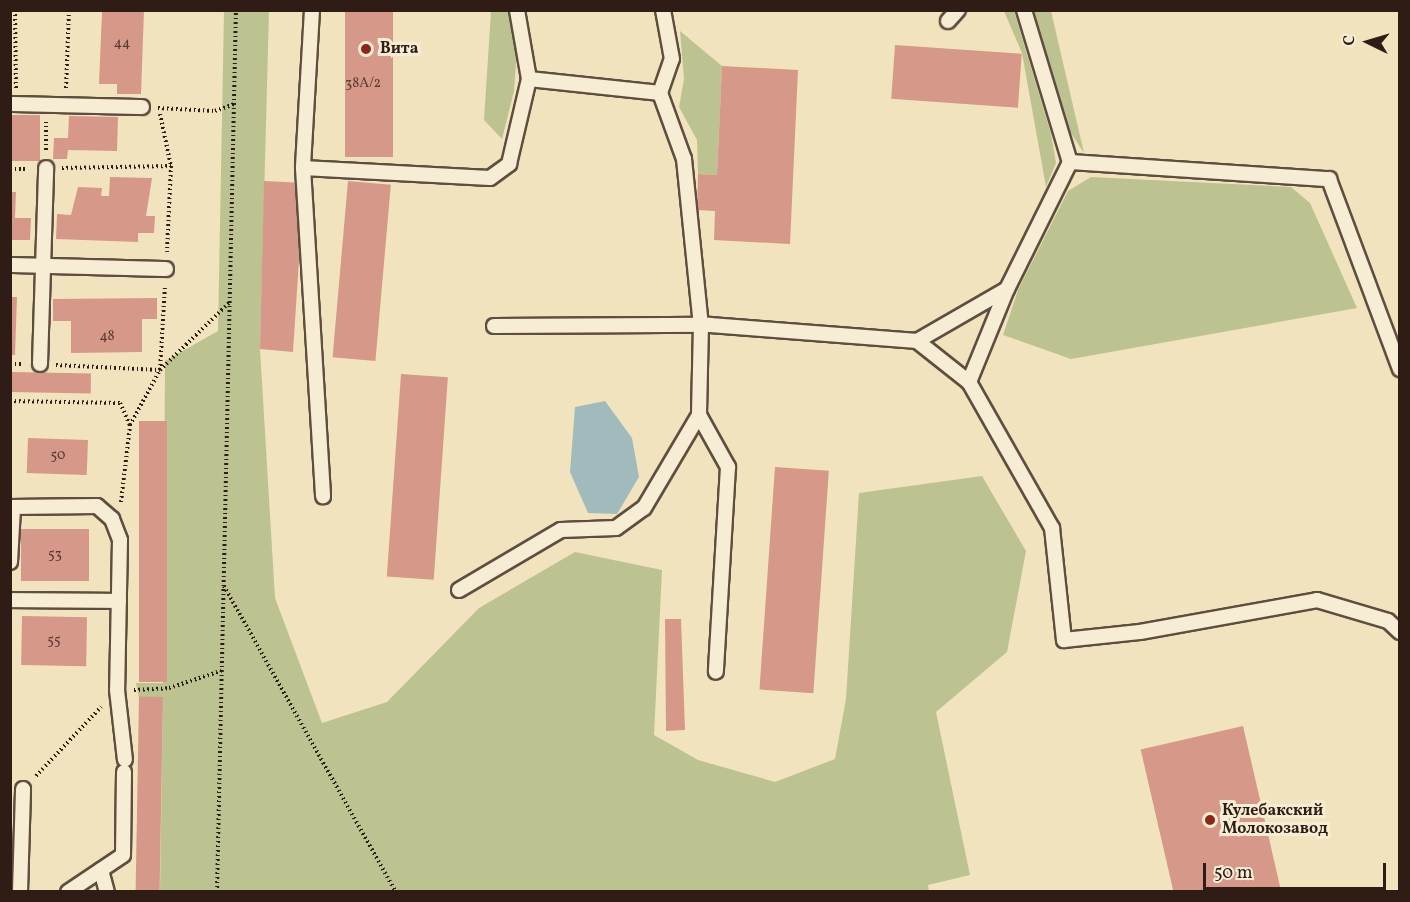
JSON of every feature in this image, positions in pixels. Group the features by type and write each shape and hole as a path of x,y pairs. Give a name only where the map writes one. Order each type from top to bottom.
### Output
{"lane":[{"path":"312,10 303,168 323,496"},
{"path":"303,168 490,178 509,164 529,79 517,10"},
{"path":"459,590 561,530 616,528 644,508 699,415 701,325 684,159 660,93 672,59 663,10"},
{"path":"969,382 1007,289 1070,162 1024,10"},
{"path":"529,79 660,93"},
{"path":"13,104 65,103 142,107"},
{"path":"1070,162 1329,179 1400,369"},
{"path":"40,364 41,265 46,168"},
{"path":"10,265 166,269"},
{"path":"917,341 1007,289"},
{"path":"494,326 701,325 917,341 969,382 1052,528 1064,640 1140,632 1317,600 1388,621 1400,632"},
{"path":"699,415 728,467 716,672"},
{"path":"10,562 12,508 97,506 112,519 120,540 117,690 124,766 123,855 68,891"},
{"path":"10,600 119,601"},
{"path":"20,891 23,789"},
{"path":"101,870 108,891"}],"path":[{"path":"13,104 15,10"},
{"path":"65,103 69,10"},
{"path":"217,891 236,10"},
{"path":"46,103 46,168"},
{"path":"142,107 215,111 234,104"},
{"path":"159,108 171,166 160,370"},
{"path":"10,169 171,166"},
{"path":"112,519 123,497 130,425 160,370 230,302"},
{"path":"10,364 160,370"},
{"path":"10,401 120,403 130,425"},
{"path":"224,586 396,891"},
{"path":"23,789 117,690 169,688 221,671"}],"green space":[{"path":"224,11 269,11 260,349 275,598 322,723 387,702 479,608 575,552 662,570 654,735 698,760 775,782 835,759 846,699 859,493 982,476 1026,551 1007,652 936,712 970,875 928,885 929,891 160,891 163,697 139,698 136,683 163,683 165,361 218,331"},
{"path":"491,11 509,11 517,50 514,91 502,139 484,120"},
{"path":"1004,11 1014,11 1051,134 1056,163 1046,187 1022,53"},
{"path":"1031,11 1051,11 1084,153 1065,124"},
{"path":"680,31 722,66 717,175 698,174 697,140 679,107 684,79"},
{"path":"1091,177 1291,187 1310,203 1357,308 1071,359 1003,335 1018,290 1068,191"}],"water":[{"path":"605,401 632,438 639,477 617,514 588,513 570,472 575,407"}],"building":[{"path":"144,10 141,94 117,94 117,84 99,84 102,12"},
{"path":"345,10 393,10 393,157 345,157"},
{"path":"895,45 1022,54 1018,108 891,99"},
{"path":"722,66 798,70 790,244 714,240 715,211 697,210 698,174 717,175"},
{"path":"10,115 40,115 40,161 10,161"},
{"path":"69,116 118,117 117,151 68,150 67,159 53,159 54,138 68,138"},
{"path":"110,177 152,178 146,216 155,216 154,233 138,233 138,242 56,239 57,214 71,215 78,187 102,188 101,196 109,196"},
{"path":"264,181 304,183 293,352 260,349"},
{"path":"348,181 391,185 375,361 333,357"},
{"path":"10,192 16,192 15,218 31,218 30,240 10,240"},
{"path":"10,297 17,297 15,355 10,355"},
{"path":"157,298 157,319 142,319 142,352 71,353 71,321 53,321 53,299"},
{"path":"10,372 91,373 91,393 10,392"},
{"path":"401,374 448,377 434,580 387,577"},
{"path":"139,421 167,421 167,682 139,682"},
{"path":"28,438 88,440 87,475 27,473"},
{"path":"775,467 829,471 813,693 759,689"},
{"path":"21,529 89,529 89,581 21,581"},
{"path":"22,616 87,617 86,666 21,665"},
{"path":"665,619 681,619 685,730 666,731"},
{"path":"139,697 163,697 160,892 136,892"},
{"name":"Кулебакский Молокозавод","path":"1243,726 1281,892 1174,892 1141,750"}],"place":[{"name":"Вита","path":"366,49"},
{"name":"Кулебакский Молокозавод","path":"1210,820"}]}
